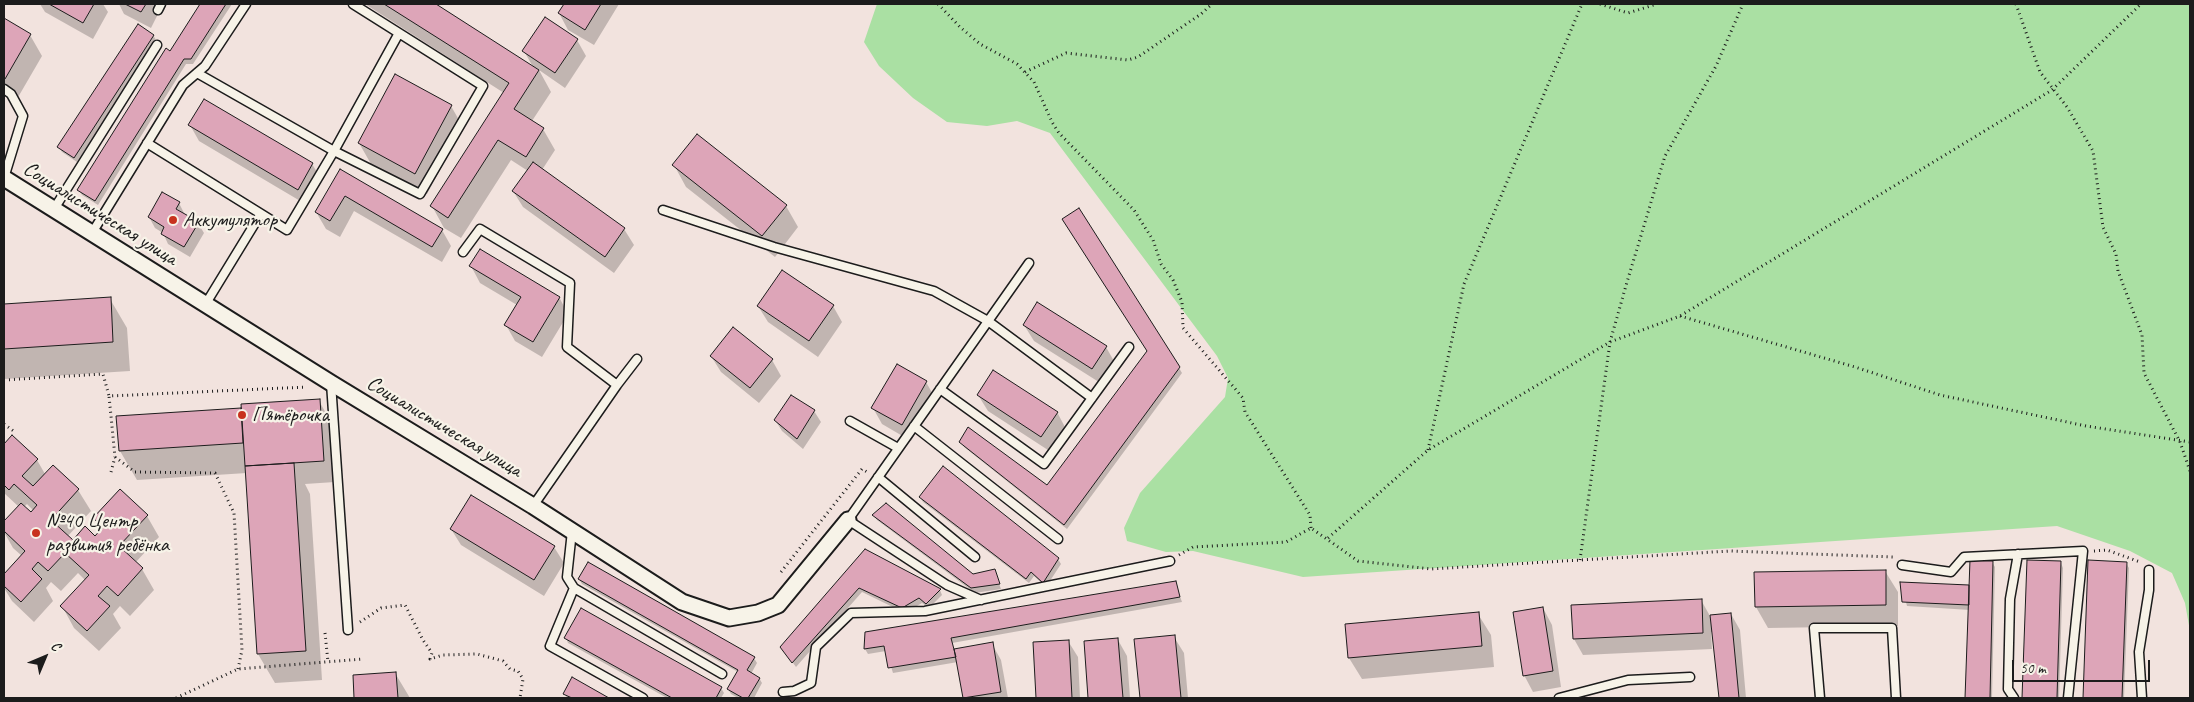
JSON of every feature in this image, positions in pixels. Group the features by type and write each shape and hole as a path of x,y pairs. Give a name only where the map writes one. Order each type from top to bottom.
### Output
{"street":[{"name":"Социалистическая улица","path":"4,178 205,305 533,506 682,602 729,618 758,613 778,605 848,520"}],"lane":[{"path":"92,233 183,85 205,66 246,4"},
{"path":"197,73 334,151 420,194 483,86 353,4"},
{"path":"148,142 260,215 287,230 334,151 399,33"},
{"path":"54,210 157,45"},
{"path":"4,89 11,94 24,116 4,178"},
{"path":"663,210 774,248 934,291 988,321 1092,398"},
{"path":"205,305 260,215"},
{"path":"463,252 480,228 570,282 566,347 617,385"},
{"path":"981,600 947,585 848,520 1029,263"},
{"path":"940,389 1044,464 1129,347"},
{"path":"533,506 637,359"},
{"path":"331,383 348,630"},
{"path":"850,421 898,448"},
{"path":"914,426 1058,539"},
{"path":"878,477 975,557"},
{"path":"572,531 567,577 574,588 722,674"},
{"path":"1902,565 1951,572 1964,556 2083,551 2068,698"},
{"path":"2014,698 2008,689 2010,599 2018,554"},
{"path":"783,692 794,691 810,683 816,647 851,613 925,611 1170,560"},
{"path":"2142,698 2139,652 2149,590 2149,570"},
{"path":"574,588 550,646 643,698"},
{"path":"1820,698 1814,628 1892,628 1896,698"},
{"path":"1559,698 1628,680 1690,677"}],"path":[{"path":"938,4 980,44 1017,64 1025,72 1034,82 1059,133 1134,210 1148,233 1182,302 1183,328 1243,398 1245,412 1310,515 1311,528"},
{"path":"1025,72 1066,53 1128,60 1138,57 1201,14 1212,4"},
{"path":"1428,450 1464,284 1582,4"},
{"path":"1600,4 1628,13 1657,4"},
{"path":"1580,560 1610,342 1665,156 1716,66 1743,4"},
{"path":"2016,4 2040,72 2052,90 2067,106 2093,151 2103,227 2116,254 2118,271 2142,335 2144,373 2180,442 2190,471"},
{"path":"1328,538 1428,450 1610,342 1680,316 2052,90 2141,4"},
{"path":"1680,316 1855,367 1940,395 2008,411 2180,442 2190,442"},
{"path":"4,380 103,374 109,396 115,458 111,472"},
{"path":"109,396 307,387"},
{"path":"4,424 15,432"},
{"path":"115,458 135,472 215,473 234,513 242,650 238,669"},
{"path":"779,575 862,469 878,477"},
{"path":"1311,528 1328,538 1358,561 1431,569 1730,552 1898,557 1902,565"},
{"path":"1170,560 1193,547 1286,542 1311,528"},
{"path":"2083,551 2107,550 2138,560 2149,570"},
{"path":"347,620 358,623 381,608 405,605 432,653 430,659 443,655 477,654 503,661 510,669 518,671 523,679 520,698"},
{"path":"325,633 328,662"},
{"path":"176,698 238,669 363,659"}],"green space":[{"path":"877,4 2190,4 2190,631 2185,603 2172,573 2130,551 2057,526 1303,577 1193,551 1166,552 1127,541 1124,528 1140,493 1225,397 1228,378 1217,356 1050,133 1017,121 987,126 947,122 913,98 879,66 864,42"}],"building":[{"path":"49,4 94,4 83,23"},
{"path":"125,4 146,4 141,12"},
{"path":"200,4 226,4 191,59 184,59 95,201 77,190 166,48 170,51"},
{"path":"384,4 436,4 539,70 514,109 544,128 526,157 498,140 448,218 430,206 509,83"},
{"path":"564,4 601,4 585,30 558,13"},
{"path":"545,17 578,39 555,73 522,51"},
{"path":"4,18 31,34 5,79 4,78"},
{"path":"138,24 154,35 74,158 57,147"},
{"path":"395,74 452,105 415,174 358,143"},
{"path":"204,99 313,163 298,190 188,125"},
{"path":"697,134 787,205 762,236 672,165"},
{"path":"533,162 625,228 605,257 512,191"},
{"path":"340,169 443,229 432,247 345,196 330,221 315,212"},
{"name":"Аккумулятор","path":"162,192 180,202 176,209 199,222 184,247 161,234 164,227 148,217"},
{"path":"1079,208 1180,367 1064,525 959,442 968,427 1047,485 1147,351 1062,219"},
{"path":"480,249 560,297 533,342 504,325 521,297 469,266"},
{"path":"782,270 834,305 809,341 757,306"},
{"path":"111,297 113,342 4,349 4,304"},
{"path":"1037,302 1107,346 1092,369 1023,325"},
{"path":"733,327 773,359 750,388 710,356"},
{"path":"897,364 927,381 902,425 871,408"},
{"path":"993,370 1058,412 1041,437 977,395"},
{"path":"791,395 815,410 797,439 774,420"},
{"path":"320,399 324,461 245,466 241,404"},
{"path":"241,408 243,443 119,451 116,416"},
{"name":"№40 Центр развития ребёнка","path":"12,435 38,459 22,476 33,486 53,465 79,489 51,520 73,540 85,526 95,536 103,527 93,518 120,489 148,515 119,546 143,568 118,596 107,586 98,596 110,606 87,631 60,606 89,575 65,553 48,571 38,562 32,569 42,579 21,602 4,586 4,574 25,551 4,531 4,521 21,503 31,512 37,505 14,484 9,490 4,485 4,444"},
{"path":"294,463 306,651 257,654 245,466"},
{"path":"943,466 1059,558 1043,583 1031,572 1026,579 919,497"},
{"path":"471,495 555,546 534,580 450,529"},
{"path":"886,503 973,574 995,569 1000,584 971,588 872,515"},
{"path":"865,549 941,589 926,604 919,598 902,608 859,588 792,663 780,647"},
{"path":"1970,560 1993,561 1990,698 1965,698"},
{"path":"2027,560 2061,561 2057,698 2022,698"},
{"path":"2088,560 2127,562 2122,698 2083,698"},
{"path":"588,562 755,657 747,670 760,678 748,698 743,698 727,689 738,670 578,579"},
{"path":"1886,570 1886,605 1755,607 1754,572"},
{"path":"1176,581 1180,597 951,638 956,657 888,668 884,646 864,649 865,632"},
{"path":"1900,582 1969,585 1969,605 1902,602"},
{"path":"1702,599 1703,633 1573,639 1571,605"},
{"path":"1543,607 1553,671 1523,676 1513,612"},
{"path":"581,608 722,687 716,698 672,698 564,638"},
{"path":"1479,612 1482,646 1348,658 1345,624"},
{"path":"1731,613 1739,698 1719,698 1710,615"},
{"path":"1175,635 1181,698 1140,698 1134,639"},
{"path":"1118,638 1123,698 1088,698 1084,641"},
{"path":"1069,640 1072,698 1036,698 1033,642"},
{"path":"993,642 1001,692 963,698 954,649"},
{"path":"396,672 398,698 354,698 353,675"},
{"path":"572,677 609,698 572,698 563,694"}],"place":[{"name":"Аккумулятор","path":"173,220"},
{"name":"Пятёрочка","path":"242,415"},
{"name":"№40 Центр развития ребёнка","path":"36,533"}]}
